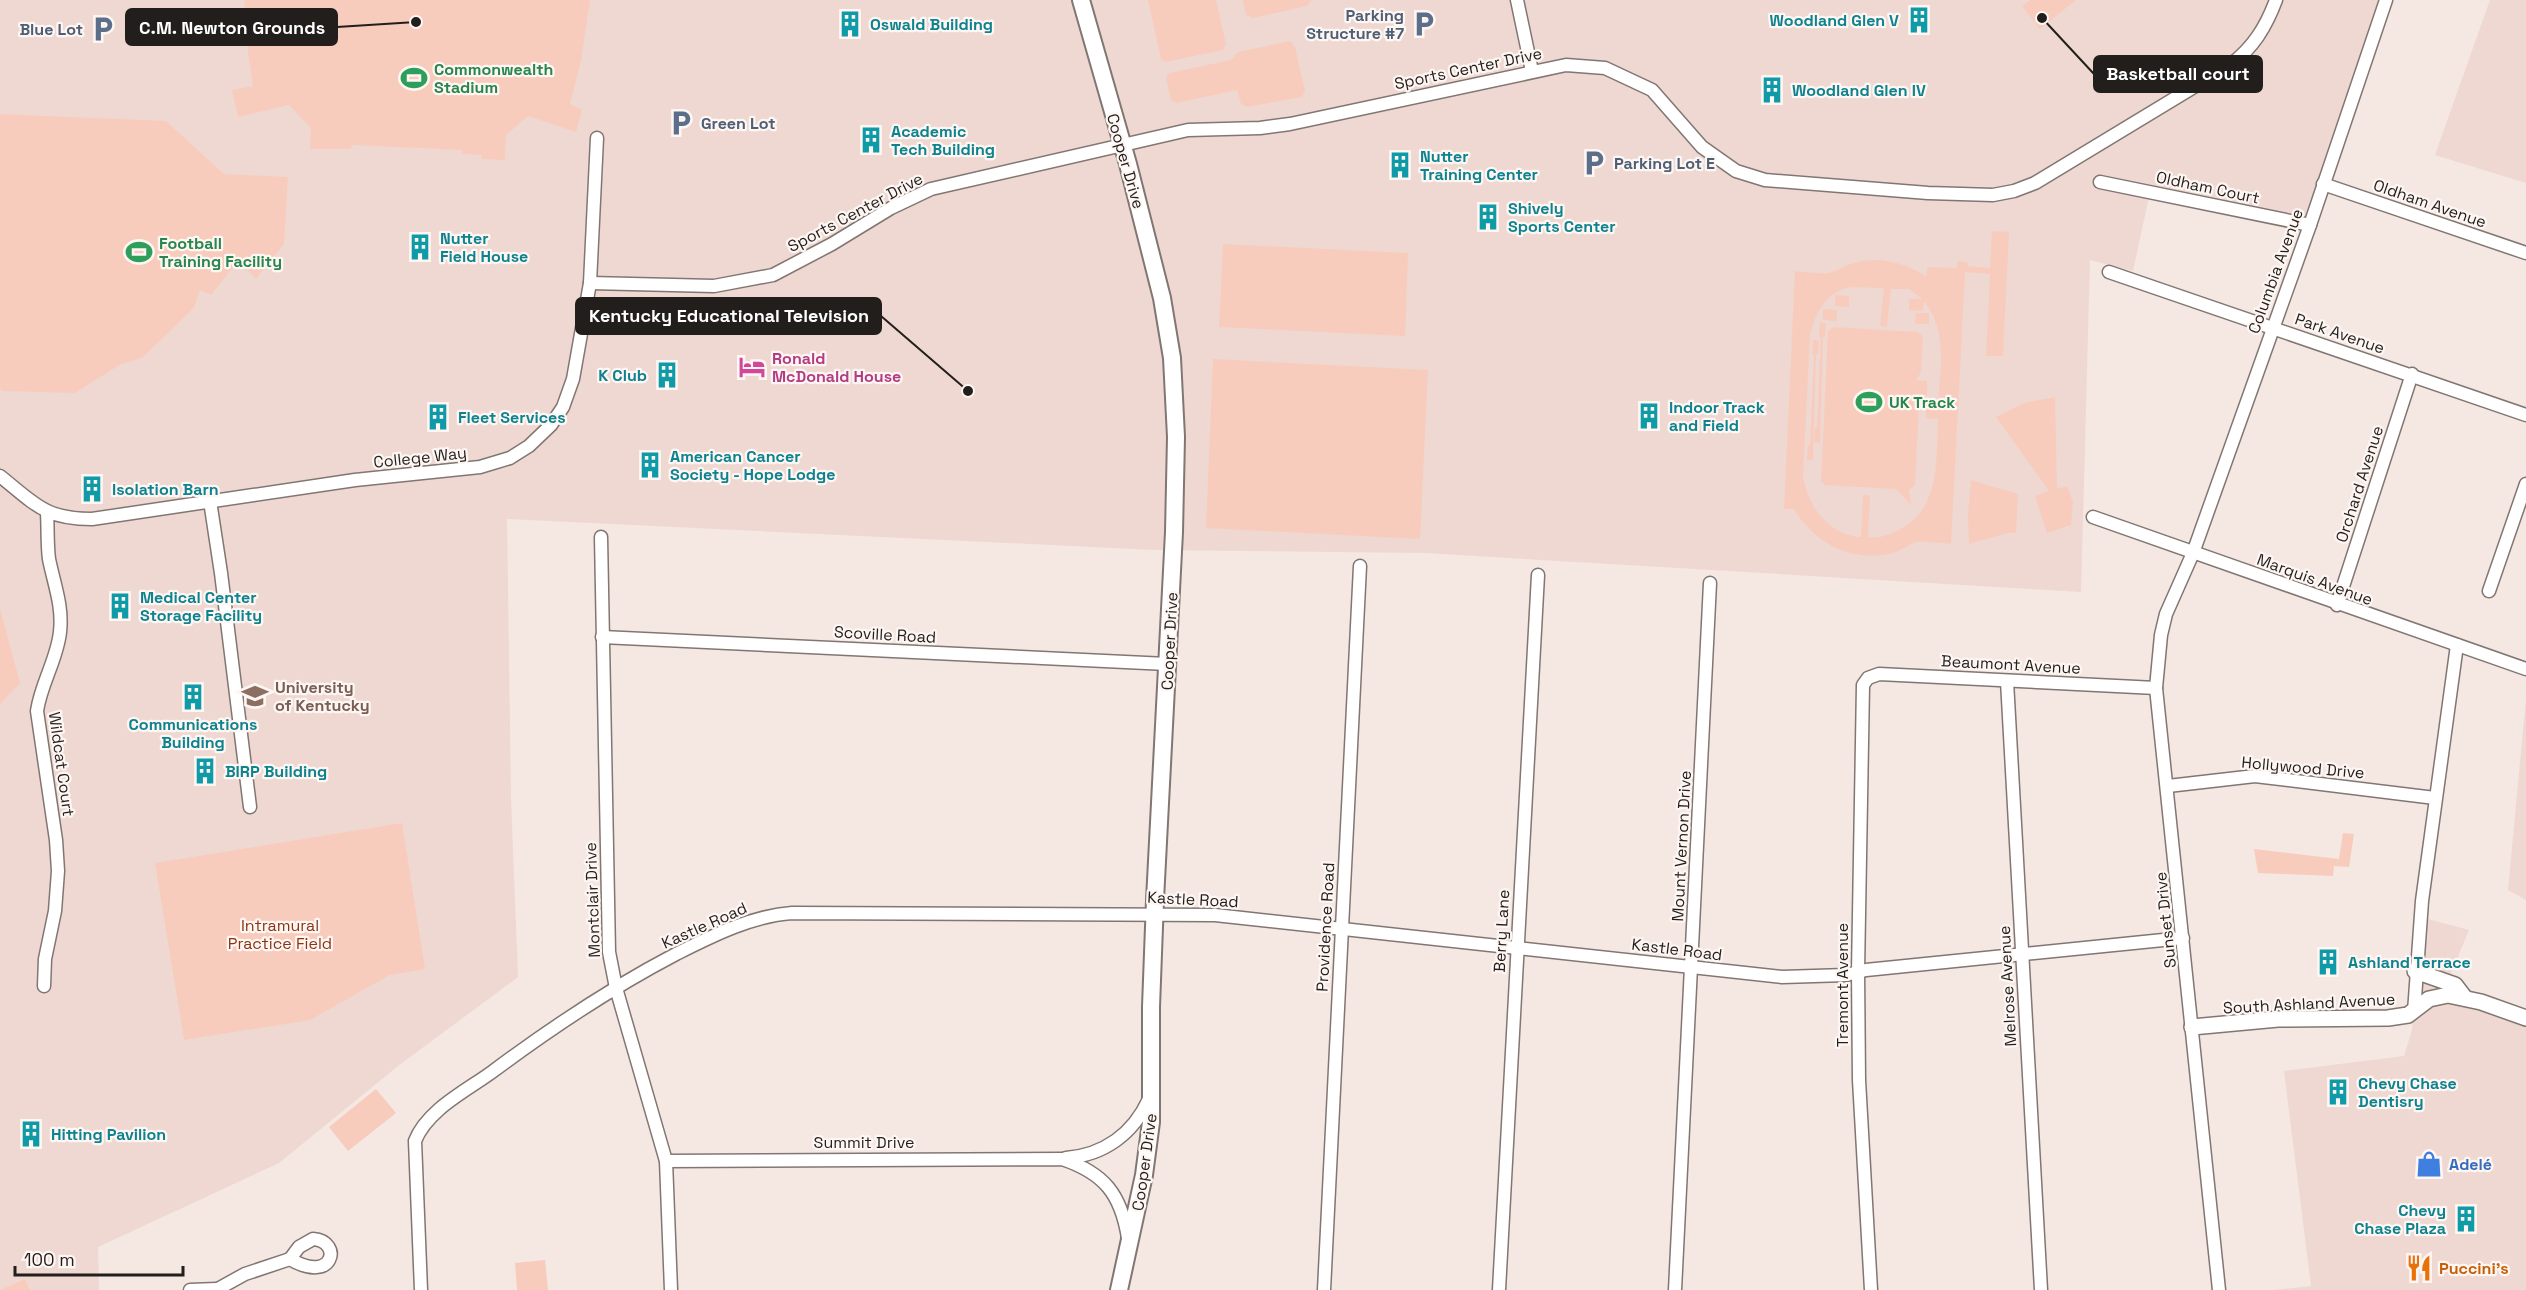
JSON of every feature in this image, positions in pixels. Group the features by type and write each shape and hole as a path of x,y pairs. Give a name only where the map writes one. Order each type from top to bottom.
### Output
{"main road":[{"name":"Cooper Drive","path":"1081,0 1162,298 1174,387 1176,465 1151,1007 1152,1091 1148,1151 1119,1290"}],"street":[{"path":"1517,0 1532,71"},
{"name":"Sports Center Drive","path":"590,283 714,286 773,274 832,244 891,208 931,189 1188,130 1260,128 1290,124 1566,65 1605,68 1652,90 1702,147 1736,171 1765,180 1928,193 1993,195 2035,183 2230,65 2256,39 2266,25 2276,0"},
{"name":"Columbia Avenue","path":"2193,553 2310,225 2386,0"},
{"name":"College Way","path":"0,476 47,513 70,519 92,519 355,480 480,467 518,454 544,433 563,407 570,390 590,283 597,138"},
{"name":"Oldham Court","path":"2100,182 2310,225"},
{"name":"Oldham Avenue","path":"2323,184 2526,253"},
{"name":"Park Avenue","path":"2109,272 2412,374 2526,415"},
{"name":"Orchard Avenue","path":"2337,605 2412,374"},
{"path":"2489,591 2526,484"},
{"path":"210,501 250,807"},
{"name":"Wildcat Court","path":"44,986 45,959 55,911 58,872 56,840 37,711 40,691 55,656 60,632 60,602 49,558 47,513"},
{"name":"Marquis Avenue","path":"2093,517 2337,605 2526,669"},
{"name":"Montclair Drive","path":"601,537 609,952 616,988 666,1161 670,1290"},
{"name":"Sunset Drive","path":"2193,553 2163,625 2156,688 2184,938 2219,1290"},
{"name":"Providence Road","path":"1324,1290 1360,566"},
{"name":"Berry Lane","path":"1499,1290 1538,575"},
{"name":"Mount Vernon Drive","path":"1675,1290 1710,583"},
{"name":"Scoville Road","path":"602,637 1167,664"},
{"path":"2414,1012 2415,971 2435,798 2457,645"},
{"name":"Beaumont Avenue","path":"1866,680 1879,674 2156,688"},
{"name":"Tremont Avenue","path":"1866,680 1862,692 1857,972 1859,1080 1871,1290"},
{"name":"Melrose Avenue","path":"2007,681 2041,1290"},
{"name":"Hollywood Drive","path":"2168,786 2254,776 2435,798"},
{"name":"Kastle Road","path":"421,1290 415,1141 418,1131 435,1113 560,1022 616,988 700,942 750,921 782,914 1155,913 1215,915 1782,977 1857,972 2184,938"},
{"path":"2415,971 2455,985 2465,998"},
{"name":"South Ashland Avenue","path":"2192,1027 2278,1019 2388,1018 2414,1012 2436,996 2448,995 2465,998 2526,1018"},
{"name":"Summit Drive","path":"666,1161 1062,1159 1084,1156 1115,1143 1142,1113 1152,1091"},
{"name":"Summit Drive","path":"1062,1159 1087,1169 1109,1186 1122,1210 1129,1245"},
{"path":"190,1290 216,1290 245,1274 290,1259"}],"shaded area":[{"name":"University of Kentucky","path":"0,0 2386,0 2310,225 2150,192 2133,271 2090,260 2081,592 1425,553 1155,550 507,519 511,799 518,977 398,1066 279,1163 98,1247 99,1290 0,1290"},
{"path":"2490,0 2526,0 2526,183 2435,155"},
{"path":"2526,699 2526,900 2508,890"},
{"path":"2420,917 2469,930 2442,995 2526,1018 2526,1290 2273,1290 2311,1286 2284,1071 2404,1056 2412,1030"}],"green space":[{"name":"Commonwealth Stadium","path":"244,0 590,0 581,61 570,104 582,110 576,132 528,116 506,135 505,160 482,159 481,155 462,154 462,150 352,145 351,149 310,149 311,128 289,105 238,117 232,90 253,86"},
{"path":"1148,0 1216,0 1226,44 1223,50 1166,62 1161,59"},
{"path":"1243,0 1311,1 1307,6 1253,18 1246,15"},
{"path":"2030,0 2076,0 2040,29 2022,6"},
{"path":"1290,41 1295,47 1305,91 1302,97 1247,107 1241,104 1237,90 1176,103 1171,100 1166,78 1169,73 1231,60 1238,52"},
{"name":"Football Training Facility","path":"0,114 166,121 224,174 288,177 284,244 256,279 238,261 211,295 200,290 194,308 142,358 121,364 75,393 3,391 0,389"},
{"path":"1992,231 2009,232 2003,356 1986,356 1990,274 1965,272 1951,544 1918,542 1893,553 1878,555 1849,553 1836,548 1813,532 1794,509 1784,509 1795,271 1828,273 1850,264 1870,260 1889,261 1909,267 1926,276 1928,267 1957,268 1958,261 1967,262 1968,266 1990,268","holes":["1851,287 1884,288 1880,326 1887,327 1891,289 1909,289 1922,299 1909,299 1909,310 1923,311 1924,301 1937,325 1941,351 1938,404 1926,404 1926,418 1938,419 1936,466 1934,482 1923,509 1913,521 1899,530 1880,537 1868,537 1870,495 1863,495 1861,537 1849,535 1829,525 1815,508 1803,476 1810,335 1823,304 1835,293"]},
{"path":"1223,244 1408,253 1405,336 1219,327"},
{"path":"1835,295 1849,296 1849,307 1835,306"},
{"path":"1823,309 1837,310 1837,321 1823,320"},
{"path":"1916,313 1929,313 1929,324 1915,324"},
{"path":"1820,322 1826,323 1825,337 1823,337 1820,443 1814,442 1817,427"},
{"path":"1833,327 1918,332 1923,337 1921,372 1916,380 1927,381 1927,395 1915,394 1919,403 1915,485 1909,490 1911,505 1896,489 1825,485 1821,481 1828,332"},
{"path":"1813,340 1819,340 1816,355 1813,460 1807,460 1808,445 1810,445"},
{"path":"1213,359 1428,370 1420,539 1206,528"},
{"path":"2055,397 2057,489 2067,486 2073,502 2071,525 2047,533 2035,496 2049,491 1996,417 2024,403"},
{"path":"1971,480 2018,494 2016,533 2008,533 1969,544 1968,515"},
{"path":"0,609 20,683 0,704"},
{"name":"Intramural Practice Field","path":"402,823 425,969 390,975 310,1020 184,1040 155,863"},
{"path":"2343,833 2354,834 2349,867 2334,866 2333,876 2258,873 2254,849 2339,859"},
{"path":"376,1089 396,1113 348,1151 329,1127"},
{"path":"545,1260 548,1290 517,1290 515,1263"},
{"path":"25,1279 30,1290 0,1290"}],"place":[{"name":"Basketball court","path":"2042,18"},
{"name":"Woodland Glen V","path":"1919,20"},
{"name":"C.M. Newton Grounds","path":"416,22"},
{"name":"Oswald Building","path":"850,24"},
{"name":"Parking Structure #7","path":"1424,24"},
{"name":"Blue Lot","path":"103,29"},
{"name":"Commonwealth Stadium","path":"414,78"},
{"name":"Woodland Glen IV","path":"1772,90"},
{"name":"Green Lot","path":"681,123"},
{"name":"Academic Tech Building","path":"871,140"},
{"name":"Parking Lot E","path":"1594,163"},
{"name":"Nutter Training Center","path":"1400,165"},
{"name":"Shively Sports Center","path":"1488,217"},
{"name":"Nutter Field House","path":"420,247"},
{"name":"Football Training Facility","path":"139,252"},
{"name":"Ronald McDonald House","path":"752,367"},
{"name":"K Club","path":"667,375"},
{"name":"Kentucky Educational Television","path":"968,391"},
{"name":"UK Track","path":"1869,402"},
{"name":"Indoor Track and Field","path":"1649,416"},
{"name":"Fleet Services","path":"438,417"},
{"name":"American Cancer Society - Hope Lodge","path":"650,465"},
{"name":"Isolation Barn","path":"92,489"},
{"name":"Medical Center Storage Facility","path":"120,606"},
{"name":"University of Kentucky","path":"255,696"},
{"name":"Communications Building","path":"193,697"},
{"name":"BIRP Building","path":"205,771"},
{"name":"Ashland Terrace","path":"2328,962"},
{"name":"Chevy Chase Dentisry","path":"2338,1092"},
{"name":"Hitting Pavilion","path":"31,1134"},
{"name":"Adelé","path":"2429,1164"},
{"name":"Chevy Chase Plaza","path":"2466,1219"},
{"name":"Puccini's","path":"2419,1268"}]}
